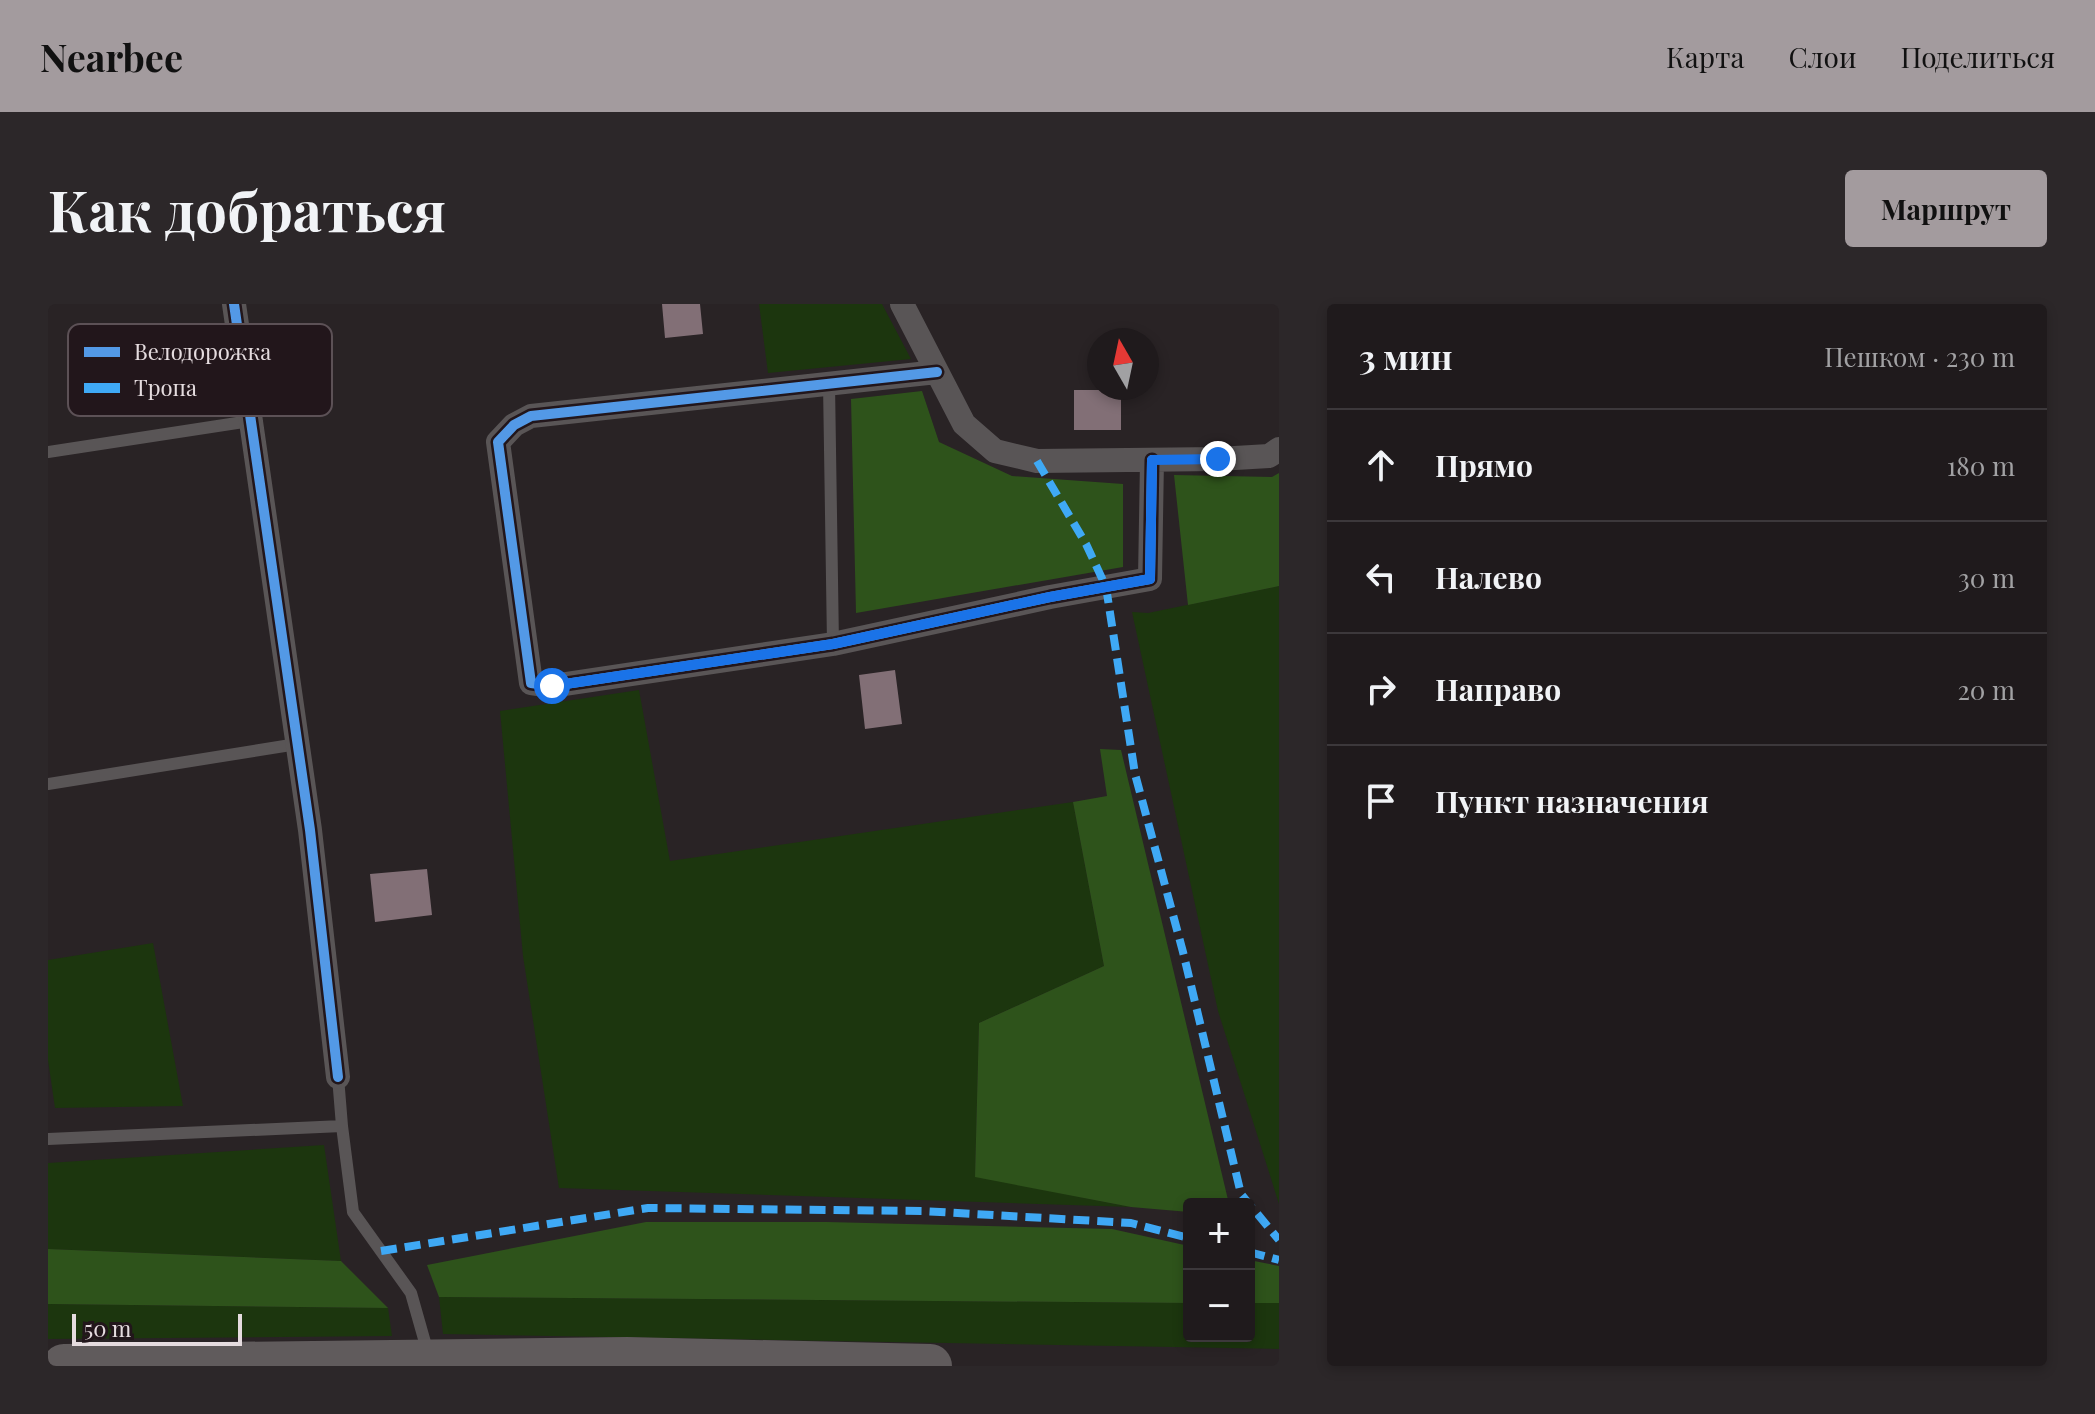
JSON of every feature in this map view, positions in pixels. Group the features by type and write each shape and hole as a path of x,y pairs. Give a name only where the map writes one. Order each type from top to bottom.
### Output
{"highway":[{"path":"64,1366 430,1364 627,1359 930,1366"}],"street":[{"path":"234,304 237,324"},
{"path":"902,304 964,424 995,451 1037,461 1269,456 1279,449"},
{"path":"937,372 531,416 514,425 498,442 531,683 552,686 833,644 1150,579 1152,460"},
{"path":"249,416 310,830 338,1077"}],"lane":[{"path":"829,384 833,644"},
{"path":"48,452 250,421"},
{"path":"48,784 297,744"},
{"path":"338,1077 353,1212 411,1293 430,1364"},
{"path":"48,1139 342,1126"}],"green space":[{"path":"759,304 882,304 911,359 768,373"},
{"path":"922,391 939,442 1012,476 1123,484 1123,567 856,613 851,399"},
{"path":"1279,473 1279,586 1188,605 1174,475 1272,477"},
{"path":"1279,586 1279,1204 1218,1011 1132,612 1148,613"},
{"path":"639,690 670,861 1073,802 1104,966 979,1023 975,1176 1131,1207 559,1188 523,956 500,711"},
{"path":"1100,749 1121,750 1228,1198 1183,1198 1183,1211 1131,1207 975,1177 979,1023 1104,966 1073,802 1107,796"},
{"path":"153,943 183,1106 55,1108 48,1060 48,960"},
{"path":"324,1145 341,1261 48,1249 48,1163"},
{"path":"646,1222 827,1222 1112,1229 1183,1245 1183,1303 439,1297 427,1265"},
{"path":"48,1249 341,1261 388,1308 48,1304"},
{"path":"1255,1261 1279,1266 1279,1303 1255,1303"},
{"path":"439,1297 1183,1303 1183,1342 1255,1342 1255,1303 1279,1303 1279,1349 443,1334"},
{"path":"48,1304 388,1308 392,1336 48,1339"}],"building":[{"path":"662,304 700,304 703,334 665,338"},
{"path":"1074,390 1087,390 1087,400 1121,400 1121,430 1074,430"},
{"path":"895,670 902,724 865,729 859,675"},
{"path":"427,869 432,915 375,922 370,874"}],"marked path":[{"path":"1037,461 1086,544 1106,587 1135,774 1183,952 1241,1194 1279,1240"},
{"path":"381,1251 648,1208 922,1211 1131,1223 1183,1236"},
{"path":"1255,1254 1279,1260"}],"cycle path":[{"path":"234,304 237,324"},
{"path":"937,372 531,416 514,425 498,442 531,683 552,686 833,644 1050,597 1150,579 1152,460"},
{"path":"250,416 310,830 338,1077"}],"route":[{"path":"552,686 833,644 1050,597 1150,579 1152,460 1218,459"}]}
